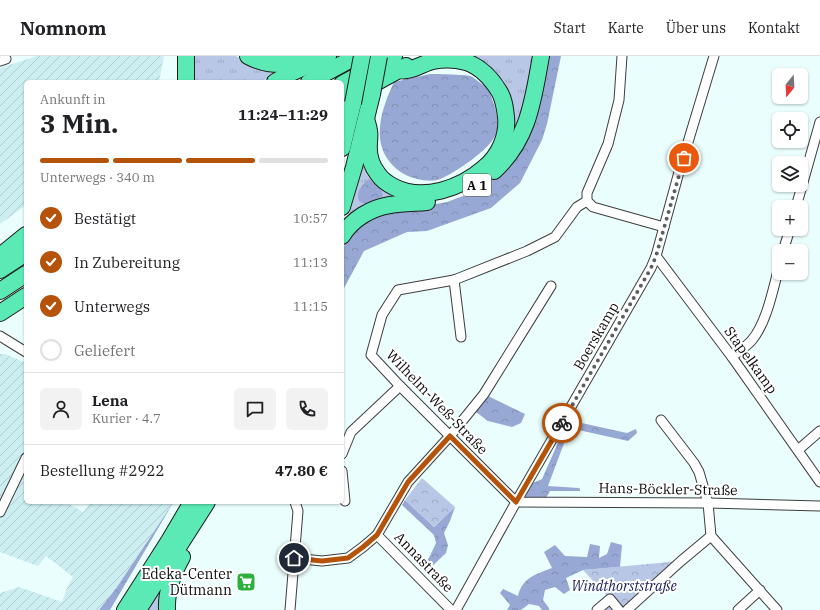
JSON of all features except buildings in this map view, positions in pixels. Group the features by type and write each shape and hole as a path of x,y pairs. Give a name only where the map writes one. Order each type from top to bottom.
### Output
{"highway":[{"path":"186,56 186,80"},
{"path":"248,56 267,63 281,64 297,63 317,56"},
{"path":"279,80 328,56"},
{"path":"313,80 357,56"},
{"path":"344,130 347,102 362,56"},
{"path":"344,200 366,119 379,56"},
{"path":"344,83 396,63 428,56"},
{"name":"A 1","path":"344,233 355,220 366,213 390,205 431,202 446,199 462,193 486,178 511,152 520,138 531,108 541,56"},
{"path":"366,119 370,132 368,150 371,163 379,176 389,185 411,193 424,194 440,191 454,187 468,180 485,168 494,158 502,145 505,134 505,107 500,93 486,73 478,67 466,62 454,60 432,61 407,70 396,63"},
{"path":"347,102 396,63"},
{"path":"0,256 24,238"},
{"path":"0,270 24,254"},
{"path":"0,291 24,275"},
{"path":"0,313 24,297"},
{"path":"0,319 24,309"},
{"path":"169,541 172,527 185,504"},
{"path":"125,610 191,504"},
{"path":"138,610 206,504"},
{"path":"167,610 167,600 170,586 176,569 212,504"}],"street":[{"path":"622,56 619,100 608,144 588,193 587,201 594,207 664,226"},
{"name":"Boerskamp","path":"456,610 516,502 651,268 656,256 714,56"},
{"path":"798,200 820,122"},
{"name":"Wilhelm-Weß-Straße","path":"516,502 400,386 372,355 382,315 398,290 454,280 527,251 555,237 577,207 587,201"},
{"name":"Stapelkamp","path":"656,256 732,356 820,482"},
{"path":"454,280 461,337"},
{"path":"732,356 752,341 759,329 765,315 775,280"},
{"path":"294,558 322,561 348,558 377,535 408,482 450,436 484,394 550,286"},
{"path":"0,336 24,351"},
{"path":"344,447 351,432 400,386"},
{"path":"661,420 694,463 699,472 708,503 711,536 777,610"},
{"path":"798,450 820,431"},
{"path":"0,512 24,462"},
{"path":"344,491 345,501"},
{"name":"Hans-Böckler-Straße","path":"516,502 708,503 820,506"},
{"path":"290,610 298,511 296,504"},
{"name":"Annastraße","path":"377,535 451,610"},
{"path":"627,610 711,536"},
{"path":"738,610 760,590"},
{"path":"597,610 610,599 619,610"}],"shaded area":[{"path":"37,56 164,56 159,80 24,80 24,206 0,224 0,68"},
{"path":"0,354 5,354 24,362 24,456 0,505"},
{"path":"24,468 24,504 69,504 83,512 89,504 172,504 117,587 99,610 0,610 0,593 19,587 62,602 73,577 46,556 38,566 0,552 0,516"}],"green space":[{"path":"192,56 236,56 252,65 279,71 264,80 191,80"},
{"path":"449,56 537,56 514,139 505,96"},
{"path":"545,56 561,56 547,124 542,140 520,183 491,208 427,231 407,232 364,251 344,288 344,246 351,233 371,216 447,202 477,189 502,168"},
{"path":"430,74 469,76 473,77 485,86 489,90 497,115 497,131 493,140 487,147 470,161 443,178 429,181 408,176 393,165 385,155 381,144 380,132 384,107 394,82"},
{"path":"365,161 401,196 347,222"},
{"path":"369,179 381,189 383,196 370,202 362,203 358,199 359,191"},
{"path":"488,396 525,414 521,423 512,427 488,421 476,412"},
{"path":"568,420 627,433 636,429 637,433 628,441 574,429 566,438 548,486 579,488 580,491 550,491 546,498 525,497 533,483 542,479"},
{"path":"422,478 455,507 434,527 405,500"},
{"path":"405,500 434,527 455,507 444,533 448,545 446,553 426,572 422,568 436,543 434,535 402,505"},
{"path":"172,504 110,610 99,610 117,587"},
{"path":"611,542 622,545 620,567 583,570 566,578 570,590 564,594 555,587 545,590 543,600 549,610 542,610 539,606 529,604 521,610 507,610 510,605 500,593 503,589 518,596 526,581 535,575 552,568 544,552 555,545 565,556 587,557 590,544 600,546 599,558 607,554"},
{"path":"176,560 162,610 145,610"},
{"name":"Windthorststraße","path":"681,561 627,610 597,610 610,599 583,570"}],"way so far":[{"path":"562,423 651,268 656,256 684,158"}],"place":[{"name":"Edeka-Center Dütmann","path":"246,582"}],"route":[{"path":"294,558 322,561 348,558 363,547 377,535 408,482 450,436 516,502 562,423"}]}
